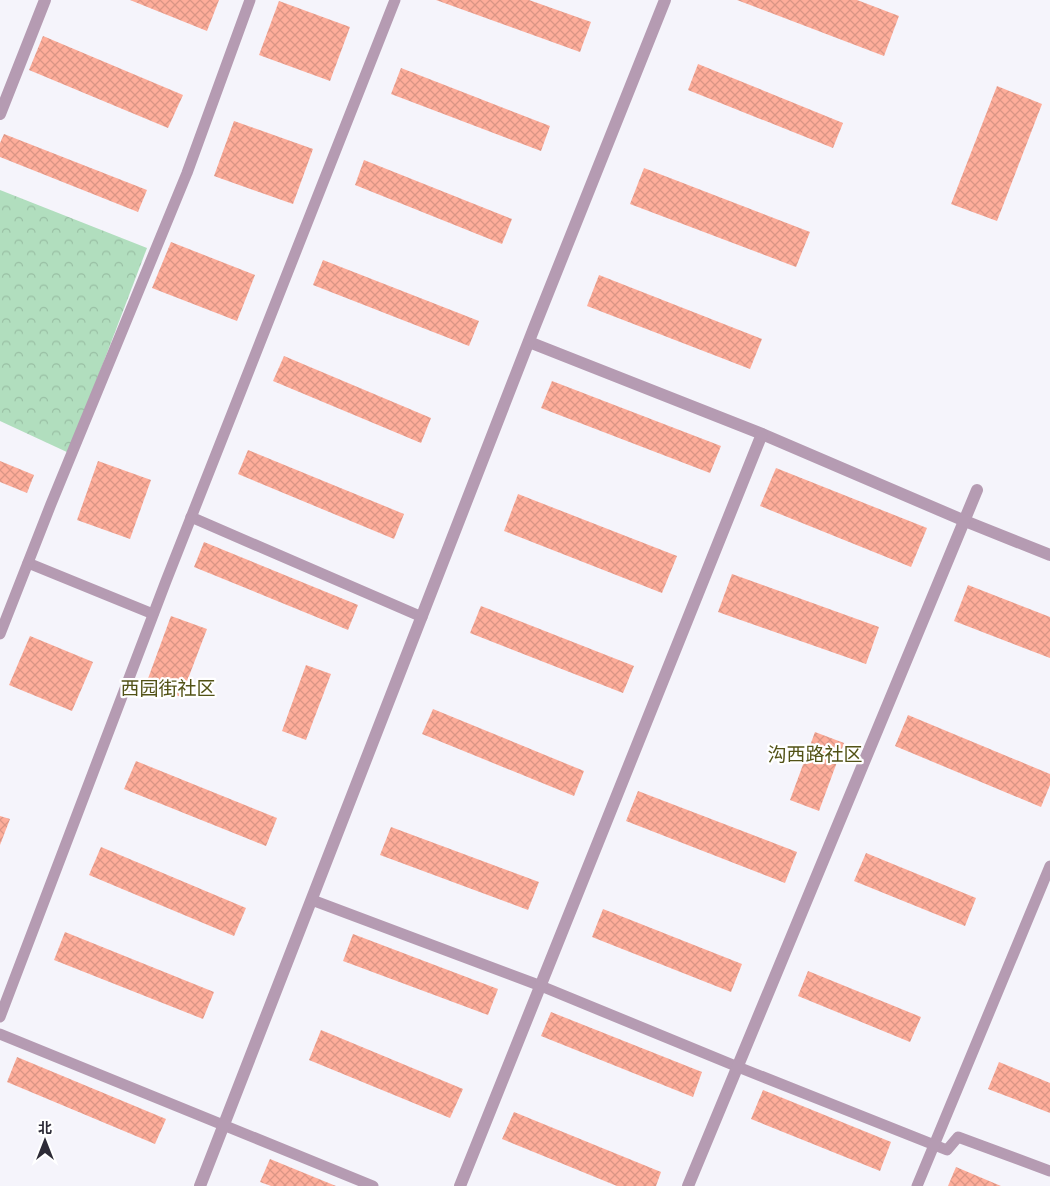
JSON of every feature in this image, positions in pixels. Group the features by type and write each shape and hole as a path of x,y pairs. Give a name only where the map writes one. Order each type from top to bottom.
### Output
{"street":[{"path":"0,114 45,0"},
{"path":"200,1186 529,342 665,0"},
{"path":"529,342 762,434 965,521 1050,554"},
{"path":"460,1186 762,434"},
{"path":"688,1186 977,490"}],"lane":[{"path":"0,634 187,173 250,0"},
{"path":"0,1017 153,614 395,0"},
{"path":"191,517 422,617"},
{"path":"28,563 153,614"},
{"path":"918,1186 1050,866"},
{"path":"312,900 541,986 947,1150 958,1137 1050,1171"},
{"path":"0,1034 374,1186"}],"green space":[{"path":"0,190 147,248 69,453 0,421"}],"building":[{"path":"130,0 219,0 207,31"},
{"path":"436,0 529,0 591,22 580,52"},
{"path":"737,0 857,0 899,16 884,56"},
{"path":"279,1 350,27 330,81 259,55"},
{"path":"43,36 183,95 168,128 29,70"},
{"path":"698,64 843,123 833,148 688,90"},
{"path":"401,68 550,126 541,151 391,94"},
{"path":"997,86 1042,104 997,221 951,204"},
{"path":"234,121 313,149 293,204 214,176"},
{"path":"4,134 147,190 138,212 0,157 0,143"},
{"path":"364,160 512,219 502,244 355,185"},
{"path":"644,168 810,232 796,267 630,204"},
{"path":"171,242 255,275 237,321 152,288"},
{"path":"323,260 479,321 469,346 313,285"},
{"path":"599,275 762,339 750,369 587,306"},
{"path":"284,356 431,418 421,443 273,381"},
{"path":"552,381 721,446 710,473 541,408"},
{"path":"248,450 404,514 394,539 238,474"},
{"path":"0,461 34,475 27,493 0,482"},
{"path":"98,461 151,480 130,539 77,520"},
{"path":"776,468 927,528 911,567 760,506"},
{"path":"518,494 677,556 662,593 504,531"},
{"path":"204,542 358,605 348,630 194,567"},
{"path":"732,574 879,627 866,664 718,612"},
{"path":"968,585 1050,617 1050,658 954,621"},
{"path":"481,606 634,666 623,693 470,633"},
{"path":"171,616 207,629 181,697 146,684"},
{"path":"30,636 93,662 72,711 9,685"},
{"path":"306,665 331,674 306,740 282,731"},
{"path":"433,709 584,771 574,796 422,734"},
{"path":"908,715 1050,774 1050,785 1041,807 895,746"},
{"path":"815,732 844,743 819,811 790,800"},
{"path":"136,761 277,818 266,846 124,789"},
{"path":"638,791 797,852 785,883 626,821"},
{"path":"0,816 10,819 0,845"},
{"path":"391,827 539,882 528,910 380,855"},
{"path":"101,847 246,908 234,936 89,875"},
{"path":"866,853 976,898 965,926 854,881"},
{"path":"603,909 742,964 731,992 592,937"},
{"path":"65,932 214,992 203,1019 54,960"},
{"path":"353,934 498,989 488,1015 343,961"},
{"path":"808,971 921,1017 910,1042 798,996"},
{"path":"551,1012 702,1072 693,1097 541,1036"},
{"path":"321,1030 463,1089 450,1118 309,1060"},
{"path":"17,1057 166,1119 155,1144 7,1082"},
{"path":"999,1062 1050,1083 1050,1113 988,1089"},
{"path":"763,1090 891,1142 880,1171 751,1119"},
{"path":"514,1112 661,1172 656,1186 617,1186 502,1139"},
{"path":"270,1159 336,1186 271,1186 260,1182"},
{"path":"956,1167 1001,1186 948,1186"}],"district":[{"name":"西园街社区","path":"168,688"},
{"name":"沟西路社区","path":"815,754"}]}
